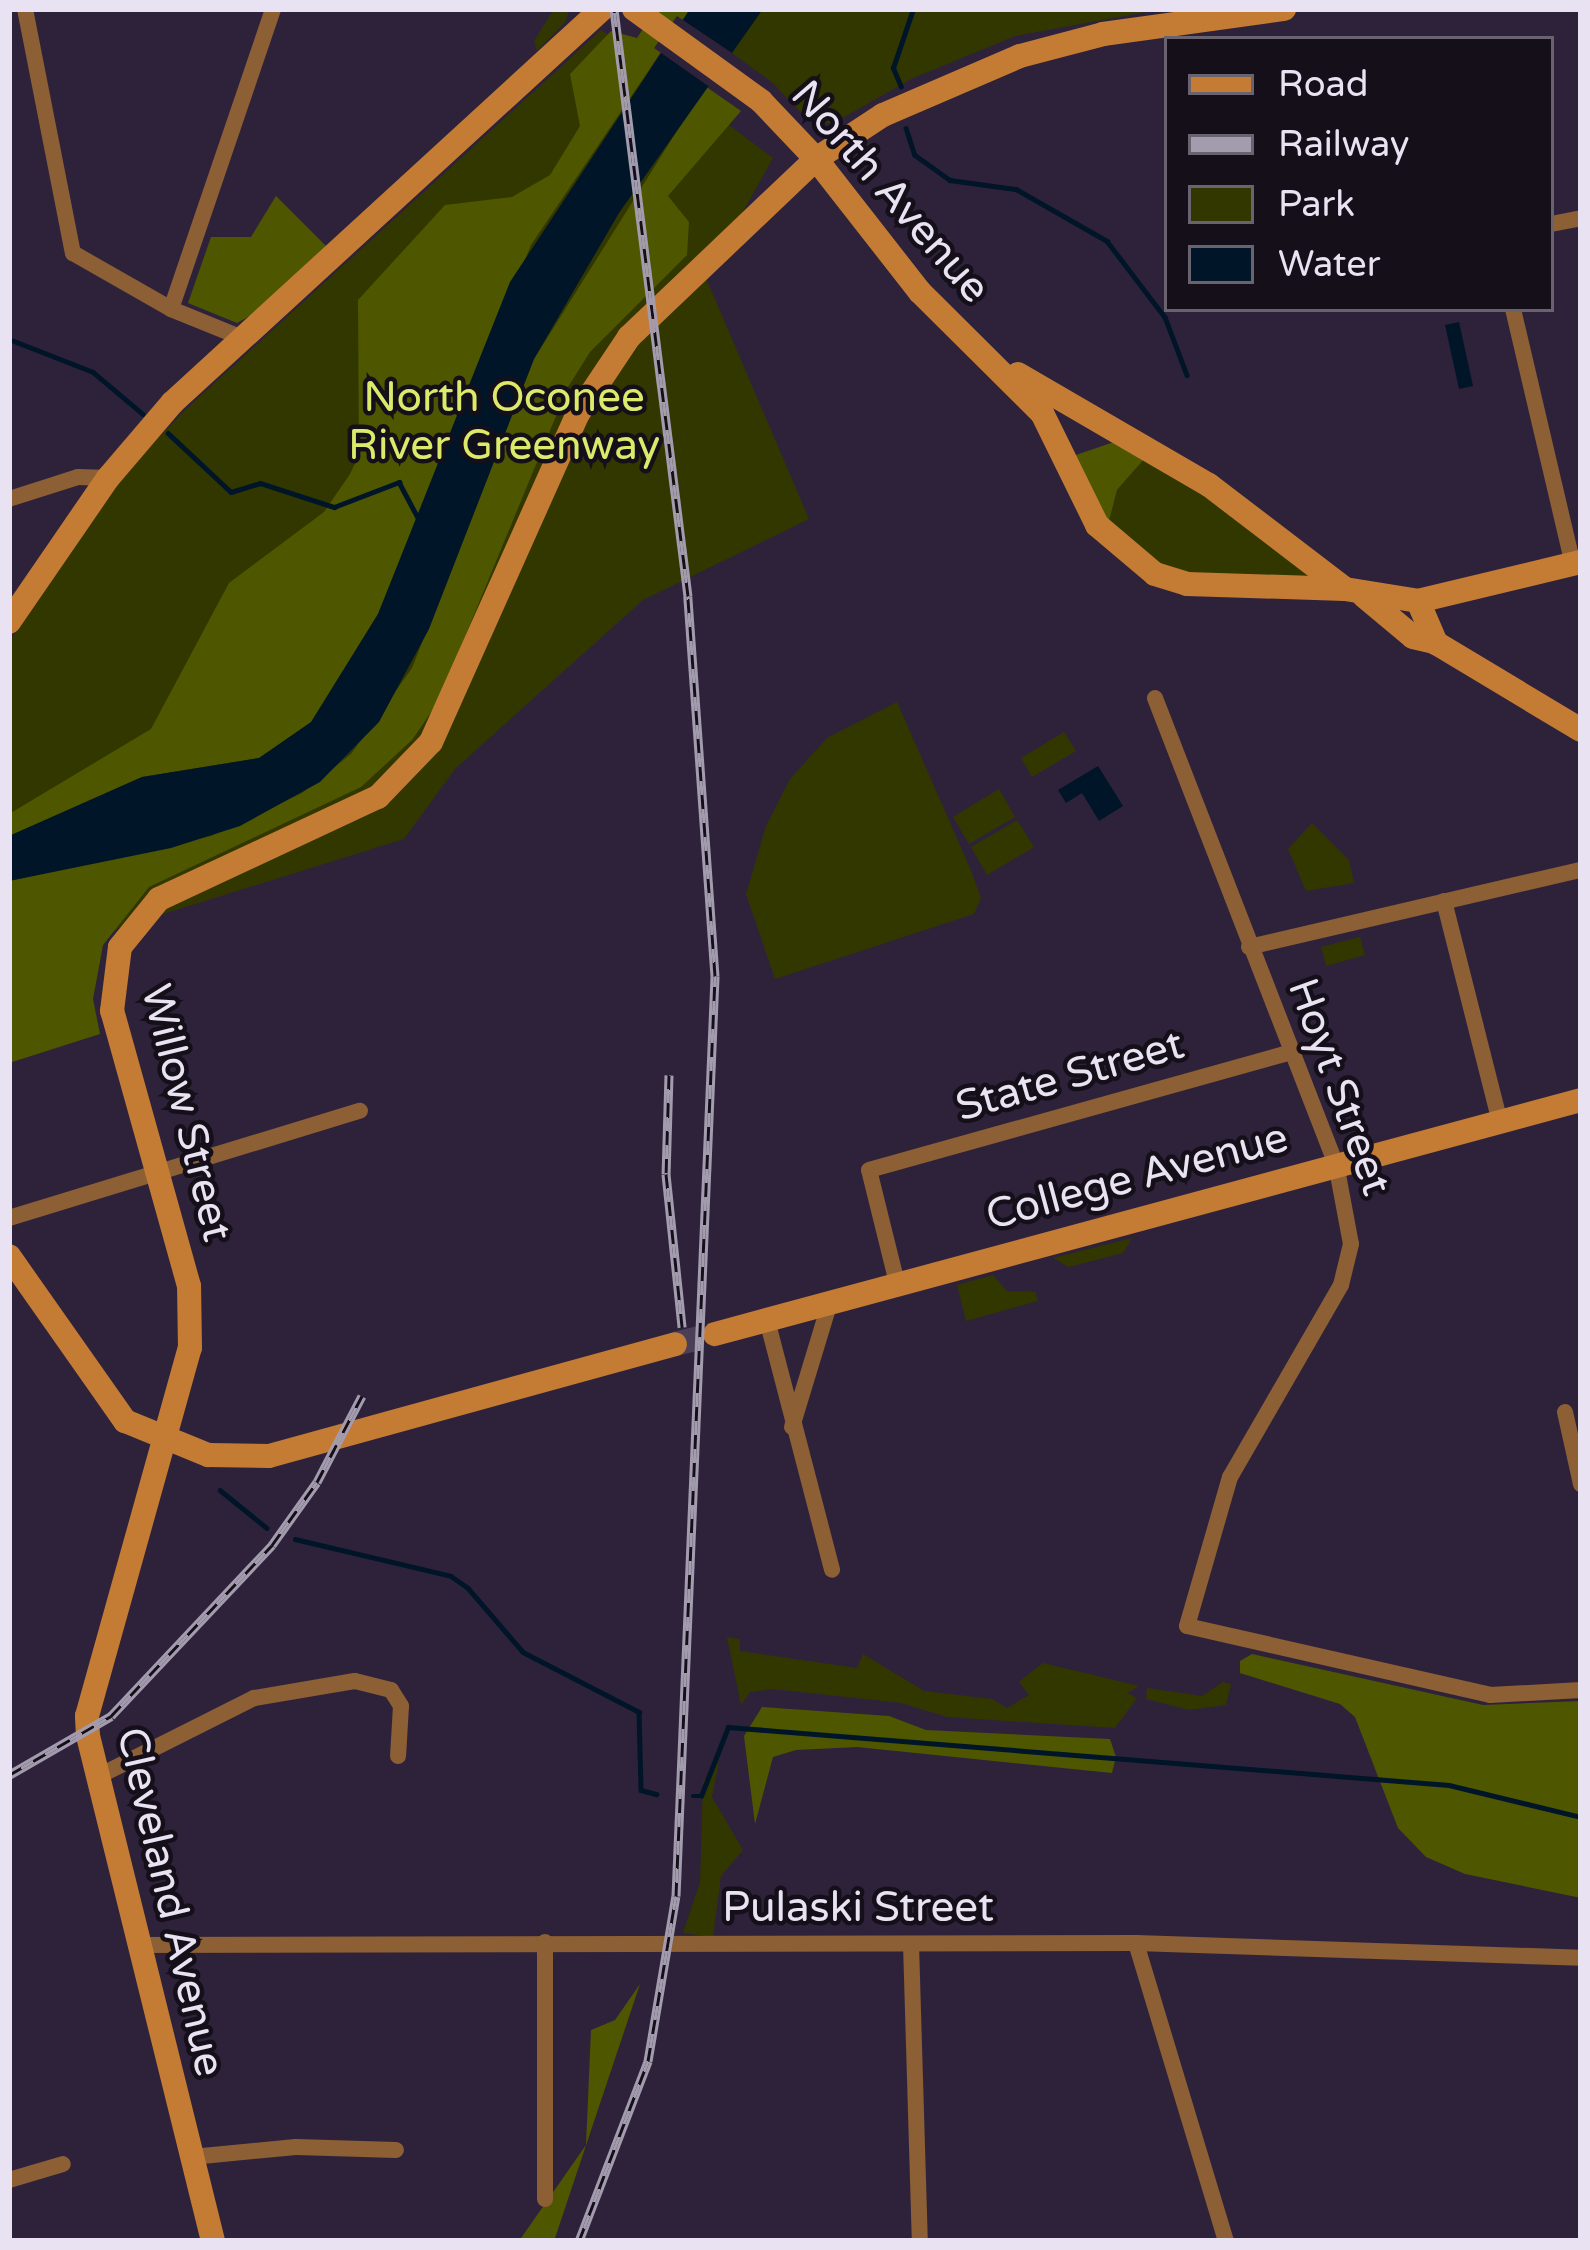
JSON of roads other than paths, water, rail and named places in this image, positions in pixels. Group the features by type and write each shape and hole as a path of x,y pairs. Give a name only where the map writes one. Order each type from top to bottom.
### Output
{"street":[{"path":"25,9 73,253 171,309 245,339"},
{"path":"171,309 273,9"},
{"path":"9,622 109,478 172,403 602,9"},
{"name":"Willow Street","path":"164,1443 192,1312 112,1011 112,973 130,929 159,899 378,797 431,742 577,415 629,337 816,159 883,115 1020,56 1103,34 1284,9"},
{"name":"North Avenue","path":"641,13 761,101 816,159 970,344 1042,413 1097,525 1124,554 1186,584 1352,591 1418,601"},
{"path":"1436,643 1418,601 1577,563 1514,312"},
{"name":"North Avenue","path":"970,344 1210,485 1352,591"},
{"path":"9,500 78,477 109,478"},
{"path":"1352,591 1413,637 1436,643 1581,730"},
{"name":"Hoyt Street","path":"1155,698 1336,1164 1350,1226 1347,1267 1230,1478 1187,1626 1490,1695 1581,1690"},
{"path":"1249,947 1581,870"},
{"path":"1444,901 1500,1122"},
{"name":"State Street","path":"896,1283 869,1170 1291,1052"},
{"name":"College Avenue","path":"715,1334 1581,1100"},
{"path":"9,1218 360,1112"},
{"path":"9,1256 125,1421 164,1443 208,1455 268,1456 675,1344"},
{"path":"791,1428 830,1301"},
{"path":"767,1320 791,1428 832,1570"},
{"path":"1564,1412 1581,1484"},
{"name":"Cleveland Avenue","path":"164,1443 87,1716 95,1778 214,2241"},
{"path":"95,1778 254,1698 355,1681 391,1690 400,1706 398,1756"},
{"path":"545,1942 545,2199"},
{"path":"1136,1942 1226,2241"},
{"name":"Pulaski Street","path":"136,1945 1136,1942 1581,1958"},
{"path":"911,1943 920,2241"},
{"path":"192,2156 296,2147 396,2150"},
{"path":"9,2180 63,2164"}],"water":[{"path":"690,9 763,9 619,213 534,359 429,629 379,722 320,782 240,826 171,848 9,881 9,836 142,777 259,758 311,722 378,614 510,282"},
{"path":"1459,322 1473,386 1459,389 1445,325"},
{"path":"1098,766 1123,806 1099,821 1082,793 1066,803 1058,790"}],"waterway":[{"path":"901,87 893,68 913,9"},
{"path":"906,128 915,155 950,180 1016,189 1107,241 1165,317 1187,375"},
{"path":"9,339 93,372 143,414"},
{"path":"168,433 231,492 260,483 334,507 399,482 418,517"},
{"path":"220,1490 267,1528"},
{"path":"295,1539 451,1576 468,1588 523,1652 639,1712 641,1790 656,1794"},
{"path":"693,1796 701,1796 728,1727 1449,1785 1581,1817"}],"tunnel":[{"path":"675,1344 715,1334"}],"railway":[{"path":"579,2241 648,2061 676,1896 715,976 688,596 614,9"},
{"path":"669,1075 666,1174 682,1327"},
{"path":"9,1775 111,1716 272,1545 317,1482 362,1396"}],"park label":[{"name":"North Oconee River Greenway","path":"504,422"}]}
